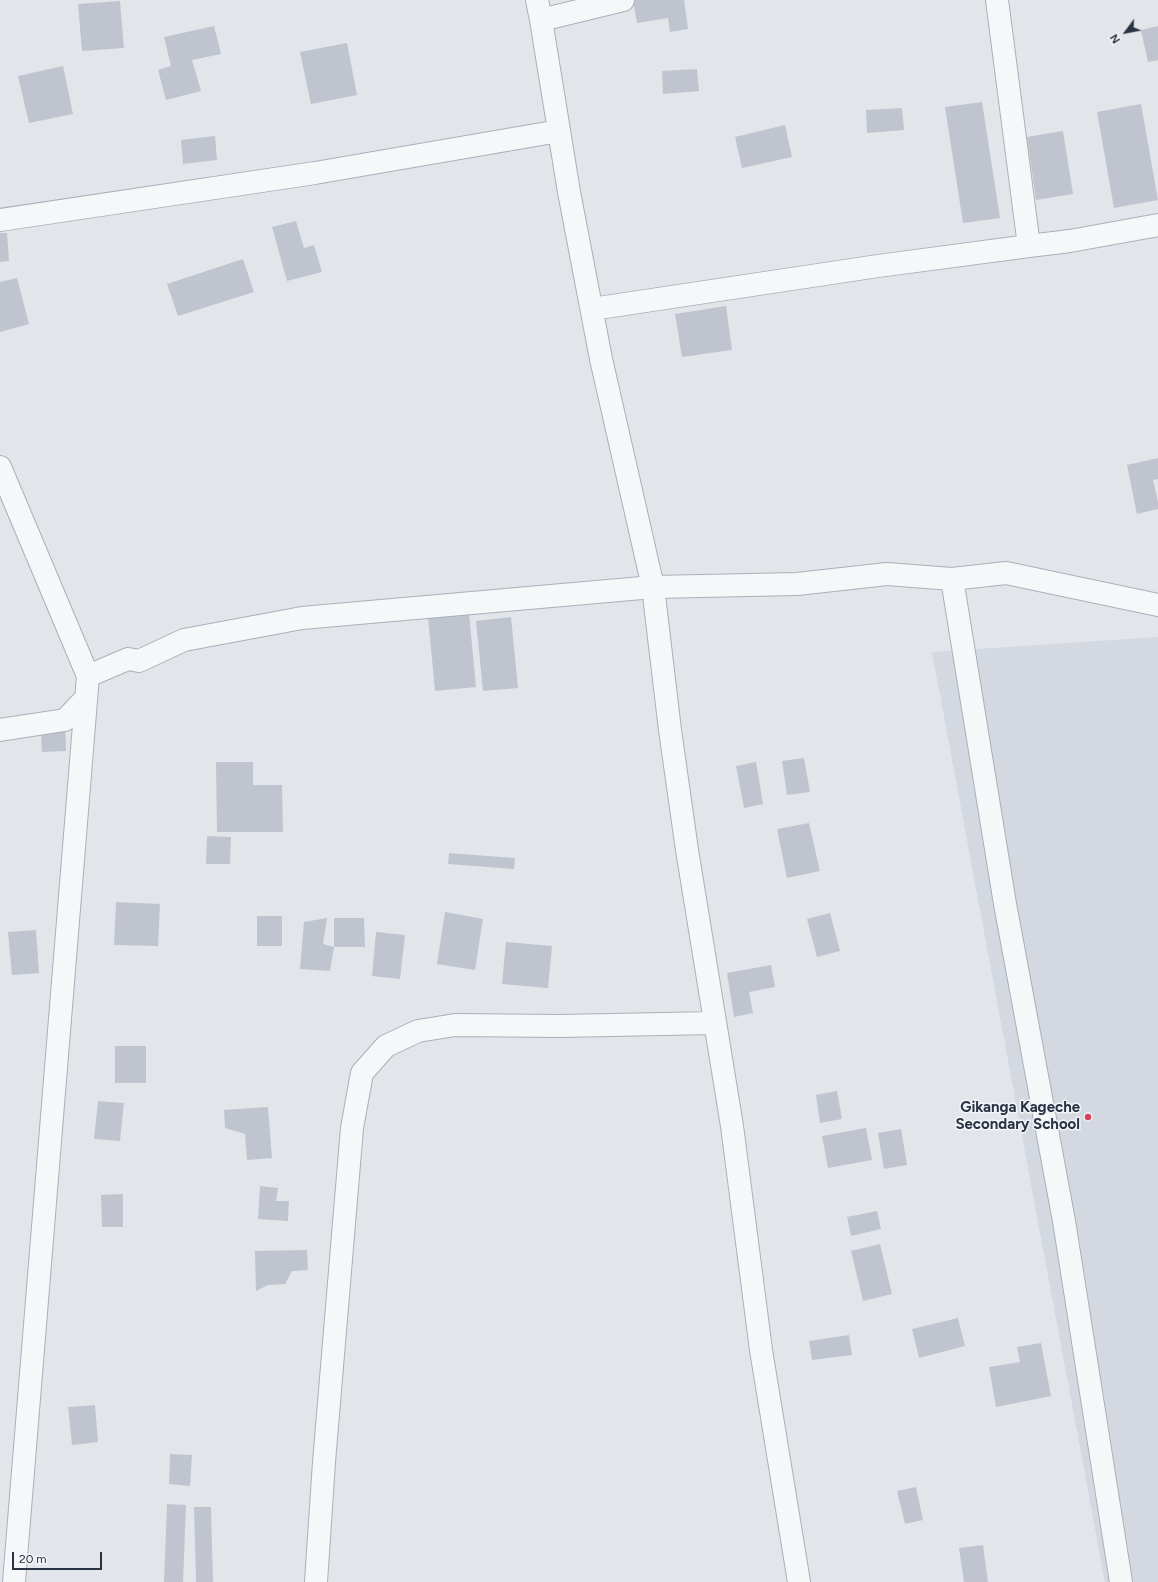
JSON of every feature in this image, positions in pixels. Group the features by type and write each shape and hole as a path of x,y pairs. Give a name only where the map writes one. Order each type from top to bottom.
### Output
{"street":[{"path":"623,0 539,10 569,192 601,358 654,587 670,730 686,843 732,1126 761,1350 799,1582"},
{"path":"996,0 1029,246"},
{"path":"0,220 315,174 559,131"},
{"path":"592,309 870,267 1070,241 1158,225"},
{"path":"0,467 88,676 14,1582"},
{"path":"88,676 128,659 139,661 184,640 302,618 654,587 797,584 887,574 952,579 1006,573 1158,605"},
{"path":"952,579 1005,904 1064,1221 1120,1582"},
{"path":"0,730 65,720 86,698"},
{"path":"316,1582 324,1462 352,1128 362,1073 386,1046 418,1032 455,1025 559,1026 715,1023"}],"shaded area":[{"name":"Gikanga Kageche Secondary School","path":"1158,637 1158,1582 1105,1582 932,652"}],"building":[{"path":"633,0 684,0 688,29 670,32 668,18 637,23"},
{"path":"120,1 124,48 82,51 78,4"},
{"path":"214,26 221,54 192,60 201,91 166,100 158,70 171,66 164,37"},
{"path":"1158,26 1158,60 1148,62 1141,30"},
{"path":"347,43 357,95 311,104 300,52"},
{"path":"63,66 73,114 29,123 18,76"},
{"path":"697,69 699,91 663,94 662,71"},
{"path":"982,102 1000,218 963,223 945,107"},
{"path":"1141,104 1158,200 1114,208 1097,112"},
{"path":"902,108 904,130 867,133 866,110"},
{"path":"785,125 792,157 742,168 735,137"},
{"path":"1063,131 1073,194 1036,200 1027,137"},
{"path":"215,136 217,160 183,164 181,140"},
{"path":"296,221 304,248 314,245 322,272 287,281 272,227"},
{"path":"0,233 7,233 9,261 0,262"},
{"path":"243,259 254,292 178,316 167,284"},
{"path":"17,278 29,324 0,332 0,282"},
{"path":"726,306 732,350 682,357 675,314"},
{"path":"1158,458 1158,479 1153,480 1158,509 1137,514 1127,465"},
{"path":"469,613 476,687 435,691 428,617"},
{"path":"511,617 518,688 483,691 476,621"},
{"path":"65,720 66,751 42,752 41,732"},
{"path":"804,758 810,792 787,795 782,761"},
{"path":"216,762 253,762 253,785 282,785 283,832 217,832"},
{"path":"756,762 763,804 744,808 736,766"},
{"path":"809,823 820,871 787,878 777,829"},
{"path":"207,836 231,837 230,864 206,864"},
{"path":"449,853 515,858 514,869 448,864"},
{"path":"116,902 160,904 158,946 114,945"},
{"path":"445,912 483,919 475,970 437,964"},
{"path":"830,913 840,951 817,957 807,919"},
{"path":"257,916 282,916 282,946 257,946"},
{"path":"327,918 323,944 334,947 330,971 300,969 304,922"},
{"path":"334,918 364,918 365,947 334,947"},
{"path":"36,930 39,973 12,975 8,932"},
{"path":"376,932 405,935 400,979 372,976"},
{"path":"506,942 552,946 548,988 502,984"},
{"path":"771,965 775,987 749,992 753,1013 734,1017 727,973"},
{"path":"115,1046 146,1046 146,1083 115,1083"},
{"path":"837,1091 842,1119 820,1123 816,1095"},
{"path":"98,1101 124,1103 120,1141 94,1139"},
{"path":"268,1107 272,1158 247,1160 245,1134 225,1128 224,1110"},
{"path":"866,1128 872,1160 828,1168 822,1136"},
{"path":"901,1129 907,1165 884,1169 878,1133"},
{"path":"260,1186 278,1188 276,1201 289,1201 288,1221 258,1219"},
{"path":"123,1194 123,1227 102,1227 101,1195"},
{"path":"877,1211 881,1229 851,1236 847,1217"},
{"path":"880,1244 892,1294 863,1301 851,1251"},
{"path":"307,1250 308,1270 292,1271 285,1284 268,1285 256,1291 255,1251"},
{"path":"958,1318 965,1346 919,1358 912,1329"},
{"path":"849,1335 852,1355 812,1360 809,1341"},
{"path":"1041,1343 1051,1396 996,1407 989,1367 1020,1362 1017,1347"},
{"path":"95,1405 98,1442 72,1445 68,1407"},
{"path":"170,1454 192,1455 190,1486 169,1484"},
{"path":"916,1487 923,1520 905,1524 897,1491"},
{"path":"167,1504 186,1505 183,1582 164,1582"},
{"path":"194,1507 211,1507 213,1582 196,1582"},
{"path":"983,1545 988,1582 964,1582 959,1548"}],"place":[{"name":"Gikanga Kageche Secondary School","path":"1088,1117"}]}
